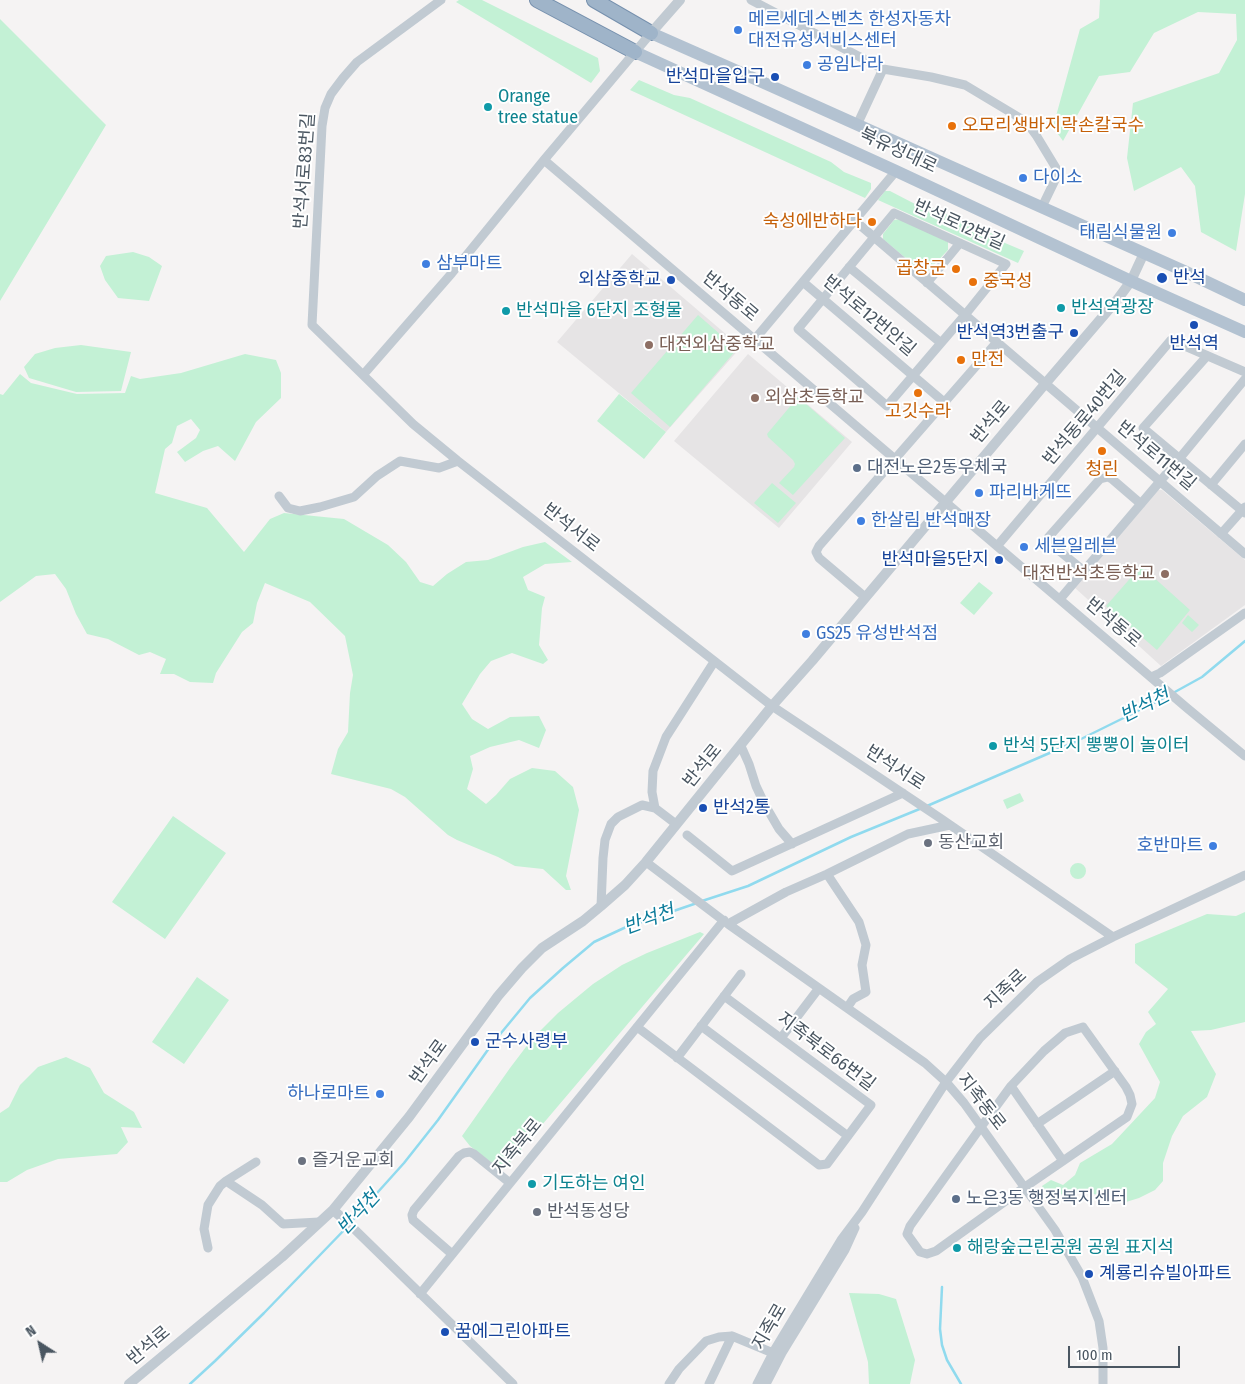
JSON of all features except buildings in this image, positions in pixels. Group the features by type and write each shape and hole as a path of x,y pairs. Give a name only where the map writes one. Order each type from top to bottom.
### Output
{"highway":[{"name":"북유성대로","path":"537,0 635,52"},
{"name":"북유성대로","path":"594,0 651,33"}],"main road":[{"name":"북유성대로","path":"651,33 1042,207 1245,300"},
{"name":"북유성대로","path":"635,52 1245,332"}],"street":[{"path":"363,375 452,273 544,160 680,0"},
{"path":"751,0 883,69 965,85 1020,118 1036,134 1056,168 1056,178 1042,207"},
{"name":"반석서로83번길","path":"363,375 312,325 325,108 331,94 342,78 357,62 434,2"},
{"path":"857,124 883,69"},
{"name":"반석동로","path":"544,160 1245,756"},
{"path":"755,339 896,171"},
{"name":"반석로12번길","path":"874,237 894,213 1006,264 965,315"},
{"path":"854,220 1045,384"},
{"path":"823,299 874,237"},
{"path":"927,283 960,243"},
{"name":"반석로","path":"129,1384 282,1257 333,1210 409,1118 481,1018 522,968 542,948 602,906 626,885 772,706 1117,300 1131,281 1144,253"},
{"name":"반석로12번안길","path":"849,268 941,343"},
{"name":"반석로12번안길","path":"803,282 944,402"},
{"name":"반석로12번안길","path":"823,299 798,329 887,406 965,315"},
{"name":"반석동로40번길","path":"998,545 1171,340 1245,372"},
{"path":"865,598 819,558 816,552 818,546 996,342"},
{"path":"1207,356 1143,428 1244,511 1221,534"},
{"name":"반석서로","path":"363,375 414,424 458,461 772,706 905,794 1113,937"},
{"path":"1060,599 1245,379"},
{"name":"반석로11번길","path":"1045,384 1245,554"},
{"path":"1211,485 1245,444"},
{"path":"279,496 288,508 300,511 354,497 376,476 400,461 439,468 458,461"},
{"path":"1084,571 1046,540 1100,478 1108,477 1112,479 1141,504"},
{"path":"1151,677 1160,673 1245,613"},
{"path":"655,808 652,792 653,770 666,737 714,662"},
{"name":"반석로","path":"741,746 765,805 779,829 792,844"},
{"path":"687,835 732,871 905,794"},
{"path":"602,906 603,858 605,840 611,824 642,805 655,808 676,824"},
{"path":"726,922 908,834 950,825"},
{"name":"지족동로","path":"646,862 726,922 925,1063 946,1082 964,1103 1055,1230 1082,1277 1099,1321 1103,1345 1102,1384"},
{"path":"827,874 853,913 862,930 866,945 862,965 866,992 854,999 847,1008"},
{"name":"지족로","path":"757,1384 772,1353 841,1240 862,1212 946,1082 980,1038 1037,982 1070,959 1245,875"},
{"name":"지족북로","path":"420,1294 637,1027 726,922"},
{"path":"677,1058 741,974"},
{"path":"781,1038 819,988"},
{"name":"지족북로66번길","path":"637,1027 819,1165 827,1164 871,1104 724,996"},
{"path":"701,1026 848,1136"},
{"path":"1083,1027 1126,1087 1132,1104 1126,1117 936,1251 927,1254 920,1252 907,1234 910,1226 1011,1086 1044,1051 1065,1033 1083,1027"},
{"path":"1037,1124 1115,1070"},
{"path":"1011,1086 1063,1161"},
{"path":"452,1254 413,1220 414,1210 459,1156 464,1153 470,1152 474,1154 510,1183"},
{"path":"208,1248 204,1229 208,1205 220,1186 256,1162"},
{"path":"226,1181 262,1205 283,1224 319,1222"},
{"path":"333,1210 513,1384"},
{"name":"지족로","path":"766,1384 782,1353 845,1250 862,1212"},
{"path":"709,1384 732,1336"},
{"path":"669,1384 679,1369 706,1341 732,1336 772,1353"}],"shaded area":[{"name":"대전외삼중학교","path":"632,254 741,347 666,432 557,342"},
{"name":"외삼초등학교","path":"748,354 852,442 779,528 674,441"},
{"name":"대전반석초등학교","path":"1157,490 1162,490 1245,560 1245,605 1161,666 1074,587"}],"green space":[{"path":"459,0 482,0 598,58 600,71 591,83 456,2"},
{"path":"1100,0 1245,0 1245,194 1236,251 1201,232 1195,186 1181,167 1134,191 1127,158 1133,103 1219,73 1237,40 1236,14 1198,12 1154,33 1130,72 1099,76 1063,141 1053,127 1080,29 1099,18"},
{"path":"0,19 106,125 0,301"},
{"path":"639,80 674,95 690,98 831,162 844,172 871,183 871,189 865,198 630,90"},
{"path":"885,191 890,191 915,204 933,208 991,233 1005,243 1024,251 1018,263 878,200"},
{"path":"900,219 948,242 948,250 928,271 922,272 883,239 883,234 894,220"},
{"path":"133,252 149,257 162,266 149,301 118,298 105,280 100,266 106,256"},
{"path":"698,315 737,349 670,427 631,393"},
{"path":"81,345 131,352 121,391 76,392 29,378 24,367 35,354 55,348"},
{"path":"245,354 276,360 281,373 281,398 256,422 235,461 218,446 203,451 185,462 177,452 196,438 200,430 191,419 177,426 172,443 165,449 155,493 207,508 244,552 270,519 284,513 344,519 388,545 406,562 420,582 433,586 466,562 488,560 523,547 545,542 572,562 545,564 523,577 528,590 545,597 542,608 539,645 548,660 543,664 512,653 491,661 480,674 462,704 472,719 488,729 510,717 539,716 546,730 539,748 519,740 490,747 470,756 473,769 467,789 486,804 510,779 532,768 555,771 573,787 579,810 566,876 571,890 566,890 543,869 515,866 448,835 405,797 391,789 331,774 338,749 348,732 353,675 345,636 310,602 265,583 257,603 253,623 242,632 216,673 213,683 190,682 174,674 160,674 166,659 150,652 139,655 108,639 87,634 76,614 66,589 55,574 36,576 0,602 0,394 3,395 20,374 31,383 77,394 125,393 131,376 140,379 181,373"},
{"path":"619,394 666,432 644,459 597,421"},
{"path":"798,397 845,438 793,495 779,483 795,464 767,434"},
{"path":"772,483 796,503 778,523 754,503"},
{"path":"1141,566 1190,610 1157,650 1106,606"},
{"path":"979,582 993,593 974,615 960,603"},
{"path":"1188,615 1199,625 1192,632 1182,623"},
{"path":"1020,793 1024,801 1007,809 1003,800"},
{"path":"173,816 226,853 165,939 112,902"},
{"path":"1075,863 1081,863 1086,868 1084,877 1075,879 1070,874 1070,868"},
{"path":"1245,912 1245,1022 1211,1030 1191,1031 1216,1074 1207,1097 1183,1116 1172,1136 1163,1163 1163,1181 1155,1190 1126,1202 1112,1197 1087,1193 1065,1193 1049,1199 1042,1186 1051,1180 1063,1185 1075,1175 1080,1163 1112,1144 1155,1098 1160,1082 1139,1044 1146,1032 1156,1024 1148,1012 1168,989 1135,963 1135,944 1207,914 1236,916"},
{"path":"700,932 704,934 508,1165 497,1167 470,1146 462,1136 532,1039 558,1013 593,984 622,965"},
{"path":"197,977 229,1000 184,1064 152,1042"},
{"path":"66,1057 90,1068 104,1093 134,1112 142,1128 121,1127 128,1142 117,1154 58,1159 27,1170 7,1182 0,1182 0,1113 9,1107 20,1085 38,1067"},
{"path":"849,1293 879,1294 896,1299 915,1360 910,1384 869,1384 868,1362"}],"waterway":[{"name":"반석천","path":"1173,693 1202,677 1245,641"},
{"name":"반석천","path":"927,806 1075,742 1168,696"},
{"name":"반석천","path":"702,901 748,886 851,837 922,808"},
{"name":"반석천","path":"351,1222 404,1163 438,1120 492,1044 530,998 594,942 624,928 697,903"},
{"name":"반석천","path":"190,1384 264,1313 348,1226"},
{"path":"942,1287 940,1329 942,1345 947,1360 961,1384"}],"place":[{"name":"메르세데스벤츠 한성자동차 대전유성서비스센터","path":"738,30"},
{"name":"공임나라","path":"807,65"},
{"name":"반석마을입구","path":"775,77"},
{"name":"Orange tree statue","path":"488,107"},
{"name":"오모리생바지락손칼국수","path":"952,126"},
{"name":"다이소","path":"1023,178"},
{"name":"숙성에반하다","path":"872,222"},
{"name":"태림식물원","path":"1172,233"},
{"name":"삼부마트","path":"426,264"},
{"name":"곱창군","path":"956,269"},
{"name":"반석","path":"1162,278"},
{"name":"외삼중학교","path":"671,280"},
{"name":"중국성","path":"973,282"},
{"name":"반석역광장","path":"1061,308"},
{"name":"반석마을 6단지 조형물","path":"506,311"},
{"name":"반석역","path":"1194,325"},
{"name":"반석역3번출구","path":"1074,333"},
{"name":"대전외삼중학교","path":"649,345"},
{"name":"만전","path":"961,360"},
{"name":"고깃수라","path":"918,393"},
{"name":"외삼초등학교","path":"755,398"},
{"name":"청린","path":"1102,451"},
{"name":"대전노은2동우체국","path":"857,468"},
{"name":"파리바게뜨","path":"979,493"},
{"name":"한살림 반석매장","path":"861,521"},
{"name":"세븐일레븐","path":"1024,547"},
{"name":"반석마을5단지","path":"999,560"},
{"name":"대전반석초등학교","path":"1165,574"},
{"name":"GS25 유성반석점","path":"806,634"},
{"name":"반석 5단지 뿡뿡이 놀이터","path":"993,746"},
{"name":"반석2통","path":"703,808"},
{"name":"동산교회","path":"928,843"},
{"name":"호반마트","path":"1213,846"},
{"name":"군수사령부","path":"475,1042"},
{"name":"하나로마트","path":"380,1094"},
{"name":"즐거운교회","path":"302,1161"},
{"name":"기도하는 여인","path":"532,1184"},
{"name":"노은3동 행정복지센터","path":"956,1199"},
{"name":"반석동성당","path":"537,1212"},
{"name":"해랑숲근린공원 공원 표지석","path":"957,1248"},
{"name":"계룡리슈빌아파트","path":"1089,1274"},
{"name":"꿈에그린아파트","path":"445,1332"}]}
